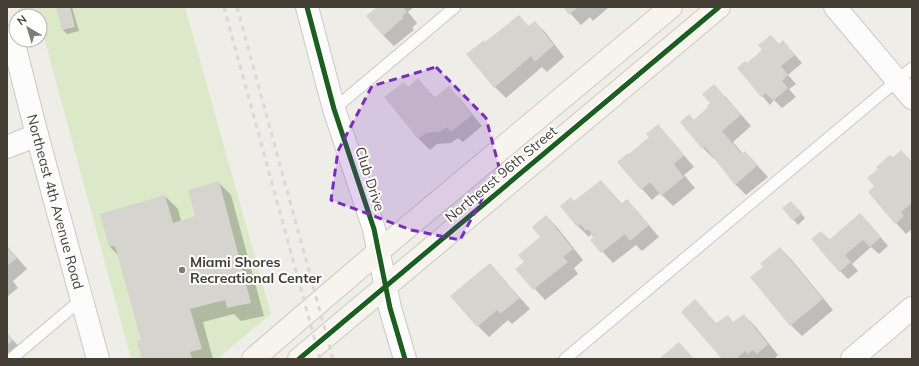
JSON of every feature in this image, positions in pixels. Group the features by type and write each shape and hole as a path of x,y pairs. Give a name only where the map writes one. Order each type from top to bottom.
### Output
{"street":[{"name":"Club Drive","path":"307,7 334,109 374,229 390,308 405,359"},
{"name":"Northeast 96th Street","path":"252,359 671,7"},
{"name":"Northeast 96th Street","path":"299,359 719,7"},
{"path":"835,7 904,74 912,98"},
{"name":"Northeast 4th Avenue Road","path":"12,48 98,359"},
{"path":"7,147 37,136"},
{"path":"852,359 912,308"}],"lane":[{"path":"334,109 454,7"},
{"path":"565,359 904,74"},
{"path":"11,359 82,299"}],"highlighted area":[{"path":"436,67 486,118 499,167 460,240 411,230 331,200 338,151 372,86"}],"green space":[{"path":"18,7 185,7 271,314 217,359 131,359 47,48 48,8"}],"building":[{"path":"56,7 70,7 75,27 62,30"},
{"path":"377,7 403,7 407,12 402,16 403,18 383,36 366,16"},
{"path":"563,7 578,7 569,15"},
{"path":"519,15 528,26 535,21 554,45 535,62 531,56 494,88 466,54 484,40 485,42"},
{"path":"771,35 779,44 783,40 795,55 781,66 788,75 782,81 788,88 773,101 766,93 761,97 737,68 745,61 747,63 762,50 758,45"},
{"path":"418,78 434,98 449,86 472,115 451,132 447,127 439,132 426,133 418,139 384,97 404,82 408,87"},
{"path":"714,84 741,115 722,131 742,154 745,151 758,165 735,185 705,147 702,149 680,122 689,114 694,120 708,107 707,106 710,103 702,94"},
{"path":"658,124 684,155 674,164 684,177 661,196 650,182 641,190 617,162 649,137 646,134"},
{"path":"901,150 912,162 912,203 901,212 904,216 895,224 868,192 874,186 867,178 878,169 876,167 890,155 893,157"},
{"path":"601,180 621,204 627,199 649,225 630,241 625,234 601,253 590,240 594,237 588,229 586,231 580,224 577,227 560,206 571,197 574,201"},
{"name":"Miami Shores Recreational Center","path":"219,181 251,303 227,308 225,300 190,309 202,349 190,352 192,359 142,359 137,341 141,340 115,246 109,247 100,214 165,195 173,223 195,216 188,190"},
{"path":"791,201 802,213 793,221 782,208"},
{"path":"860,213 881,237 870,247 863,240 845,255 851,262 839,272 811,239 821,231 829,240"},
{"path":"546,215 573,249 563,257 568,262 533,290 515,269 524,262 518,255 540,237 532,227"},
{"path":"7,246 17,258 7,266"},
{"path":"780,247 823,299 790,326 750,277 763,267 760,264"},
{"path":"490,263 520,298 500,314 497,310 477,327 450,296"},
{"path":"695,299 716,323 728,315 733,322 744,314 768,344 757,354 753,350 748,354 745,351 738,357 740,359 722,359 681,312"},
{"path":"7,333 13,340 7,345"},
{"path":"679,342 694,359 659,359"}],"railway":[{"path":"224,7 320,359"},
{"path":"237,7 333,359"}],"cycle path":[{"path":"307,7 334,109 374,229 390,308 405,359"},
{"path":"299,359 719,7"}],"place":[{"name":"Miami Shores Recreational Center","path":"182,270"}]}
